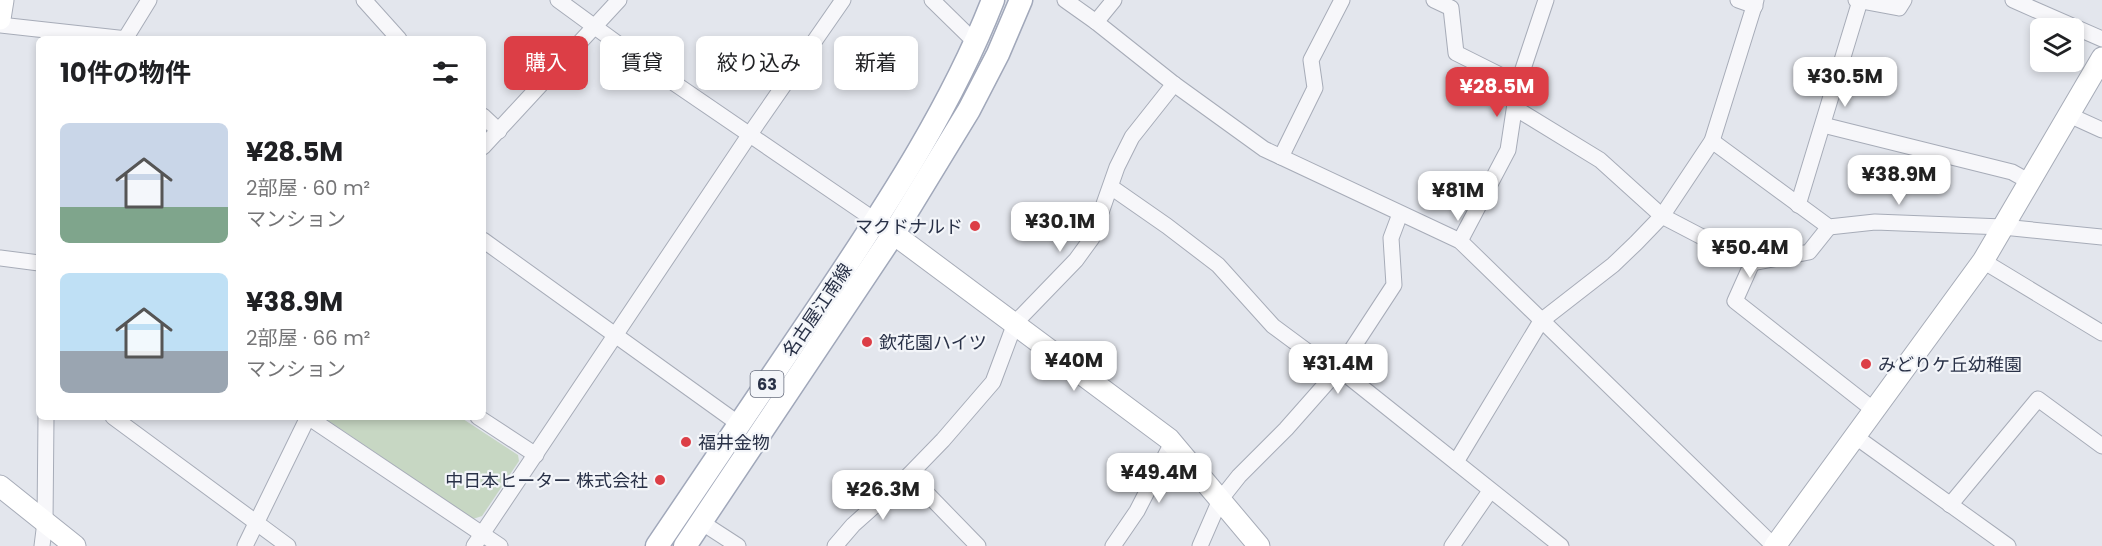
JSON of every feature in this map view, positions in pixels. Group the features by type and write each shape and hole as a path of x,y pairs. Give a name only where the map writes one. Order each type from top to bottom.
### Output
{"main road":[{"name":"名古屋江南線","path":"685,546 885,227 976,43 993,0"},
{"name":"名古屋江南線","path":"657,546 739,424 969,110 998,54 1021,0"}],"street":[{"path":"0,19 3,0"},
{"path":"128,36 149,0"},
{"path":"364,0 396,36"},
{"path":"558,0 636,57 885,227 1172,443 1259,546"},
{"path":"486,144 619,0"},
{"path":"478,540 750,134 843,0"},
{"path":"932,0 976,43"},
{"path":"1065,0 1174,84 1264,149 1460,241 1774,546 1983,261 2102,58"},
{"path":"1096,22 1114,0"},
{"path":"1281,157 1315,87 1311,60 1342,0"},
{"path":"1434,0 1451,8 1456,52 1518,84"},
{"path":"1460,241 1508,150 1518,84 1546,0"},
{"path":"1456,462 1541,321 1613,265 1662,216 1712,141 1756,3 1738,0"},
{"path":"1798,205 1858,1 1899,8 1904,0"},
{"path":"2013,0 2102,39"},
{"path":"0,25 99,36"},
{"path":"835,546 853,525 944,440 993,382 1015,323 1076,260 1092,238 1118,166 1132,137 1174,84"},
{"path":"1515,108 1600,160 1662,216 1752,262 1809,252 1829,227"},
{"path":"2069,115 2102,130"},
{"path":"486,119 499,131"},
{"path":"1823,125 2012,172 2030,182"},
{"path":"1712,141 1829,227 1875,222 2003,227 2102,237"},
{"path":"1111,187 1218,265 1273,326 1327,366 1339,369 1561,546"},
{"path":"1200,546 1220,500 1239,476 1286,429 1339,369 1394,285 1391,238 1400,214"},
{"path":"486,242 739,424"},
{"path":"0,258 36,263"},
{"path":"1983,261 2102,333"},
{"path":"1752,262 1736,301 1875,411"},
{"path":"1950,505 2038,399 2102,446"},
{"path":"42,546 45,522 46,420"},
{"path":"117,420 288,546"},
{"path":"245,546 307,420"},
{"path":"312,420 478,540 500,546"},
{"path":"483,420 536,455"},
{"path":"1856,437 2008,546"},
{"path":"1113,546 1137,511 1172,443"},
{"path":"909,475 978,546"},
{"path":"0,486 75,546"},
{"path":"1452,546 1490,491"},
{"path":"701,522 738,546"}],"green space":[{"path":"327,420 465,420 518,455 519,461 482,516 473,519"}],"place":[{"name":"マクドナルド","path":"975,226"},
{"name":"欽花園ハイツ","path":"867,342"},
{"name":"みどりケ丘幼稚園","path":"1866,364"},
{"name":"福井金物","path":"686,442"},
{"name":"中日本ヒーター 株式会社","path":"660,480"}]}
